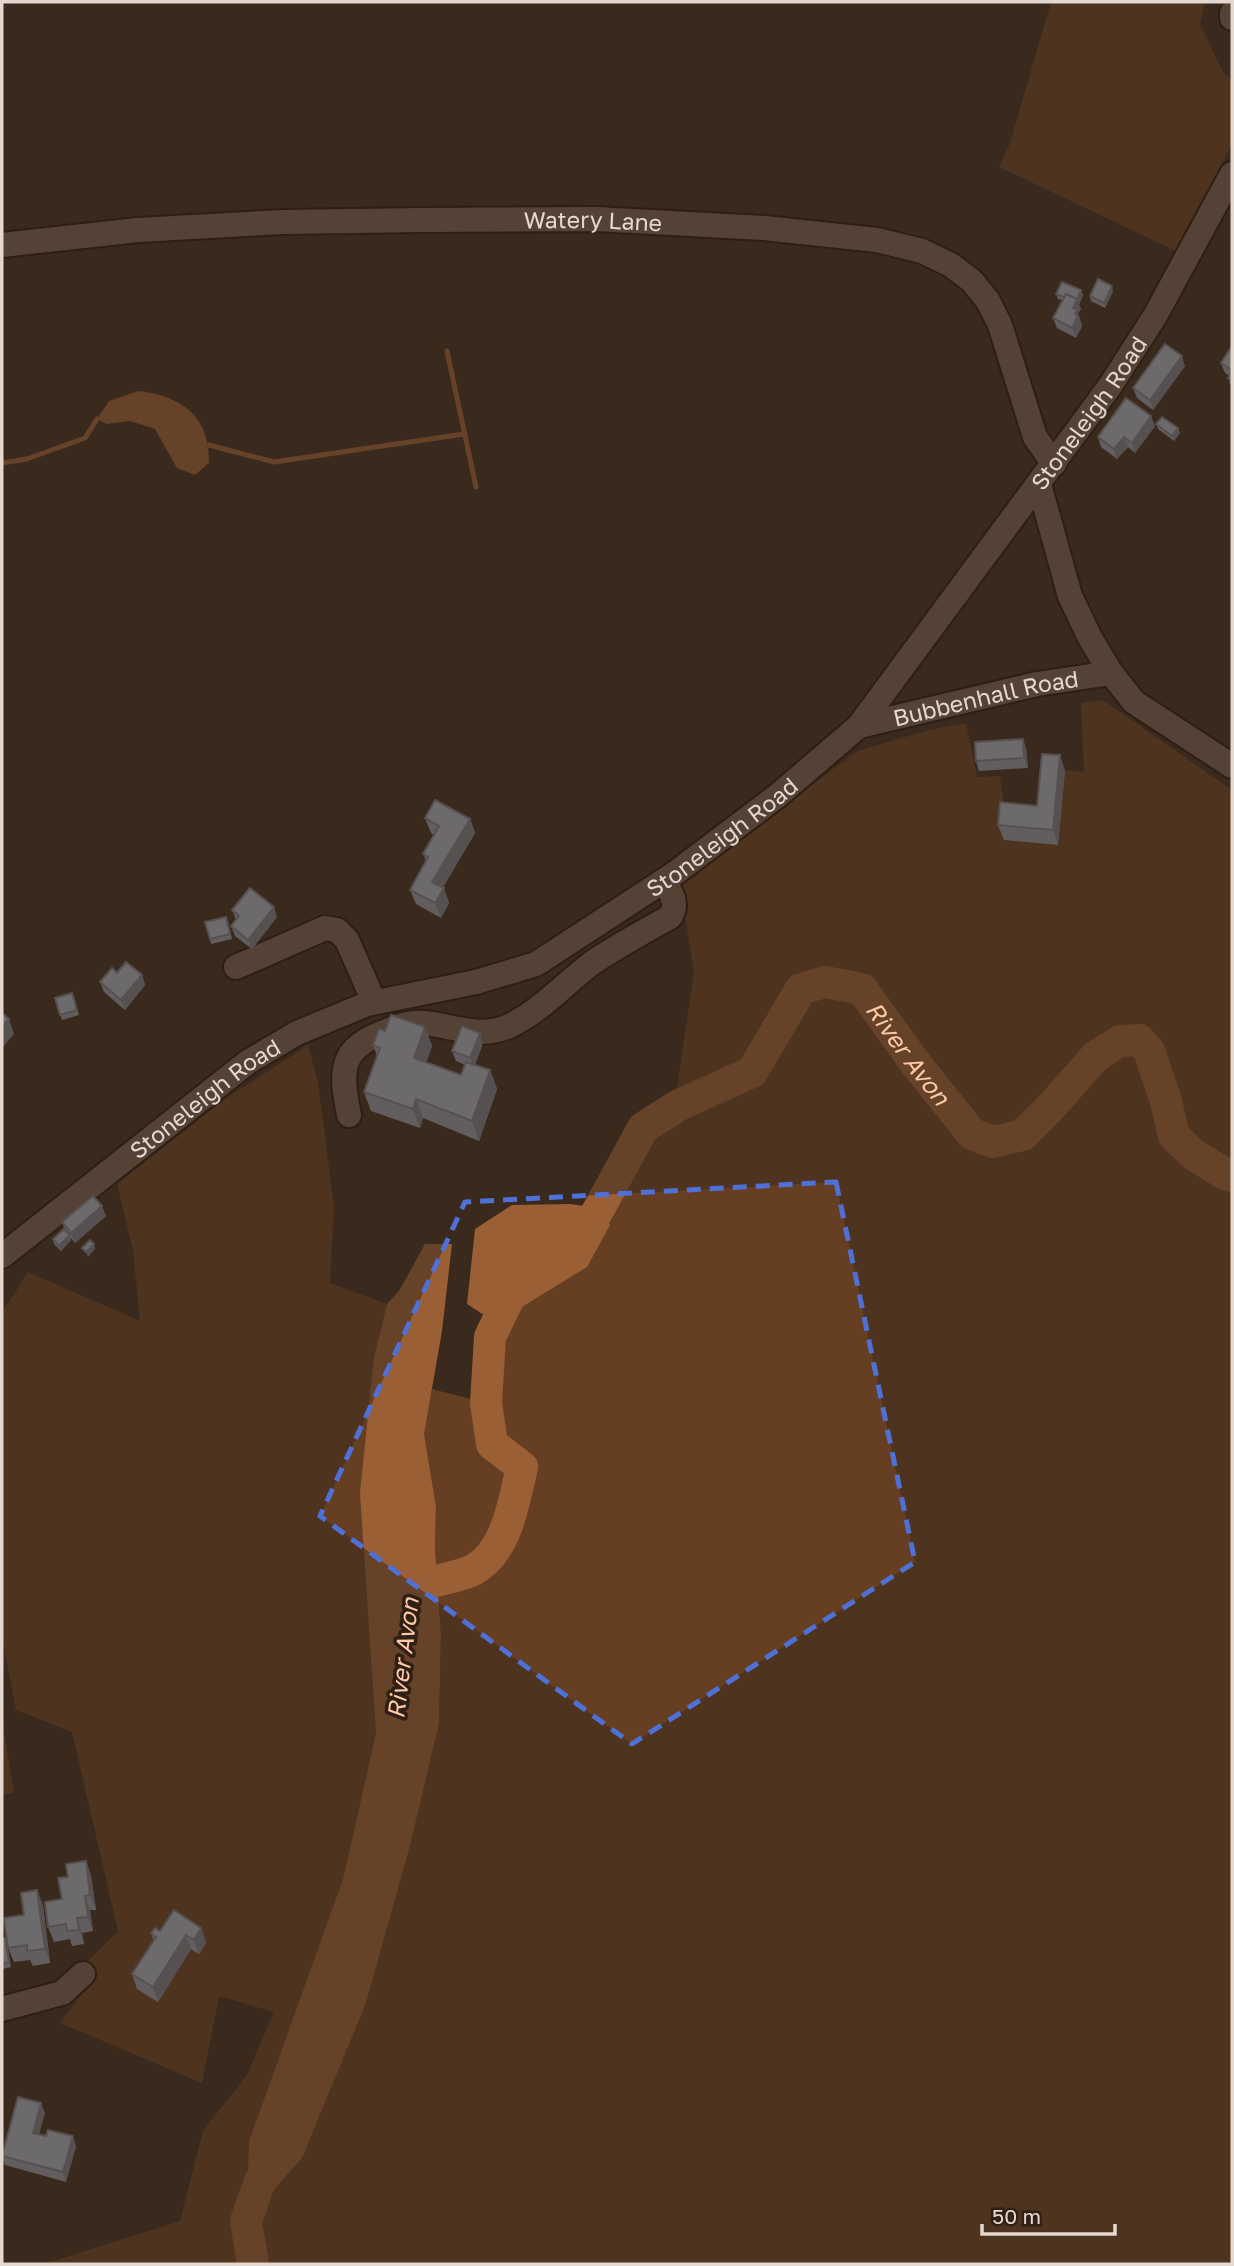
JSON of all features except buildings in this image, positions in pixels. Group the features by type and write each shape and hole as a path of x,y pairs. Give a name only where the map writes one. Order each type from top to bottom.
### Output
{"street":[{"name":"Stoneleigh Road","path":"2,1256 248,1062 297,1033 374,1002 476,982 536,964 664,881 776,797 859,726 1110,386 1155,316 1232,174"},
{"name":"Watery Lane","path":"2,245 138,230 283,222 596,219 764,228 877,240 922,251 951,265 972,281 980,291 1000,325 1035,437 1054,464"},
{"name":"Bubbenhall Road","path":"1040,484 1069,596 1111,673 1134,702 1232,766"},
{"name":"Bubbenhall Road","path":"859,726 1037,684 1111,673"},
{"path":"349,1115 343,1080 346,1062 366,1038 402,1025 422,1022 471,1032 494,1031 509,1026 555,996 600,958 670,917 674,912 674,902 664,881"},
{"path":"236,967 325,928 337,930 347,940 374,1002"},
{"path":"2,2009 62,1993 83,1974"}],"highlighted area":[{"path":"836,1182 915,1562 632,1744 320,1516 465,1202"}],"shaded area":[{"path":"1051,2 1205,2 1200,24 1223,72 1232,80 1232,144 1176,251 999,167 1010,143"},
{"path":"1103,700 1232,790 1232,2264 44,2264 180,2221 203,2131 247,2075 274,2012 219,1996 202,2083 60,2023 91,1982 80,1969 118,1931 72,1732 16,1710 2,1636 2,1313 28,1272 140,1321 133,1250 117,1184 224,1100 308,1045 318,1082 334,1207 330,1283 387,1304 374,1357 371,1626 376,1733 343,1879 249,2141 246,2220 338,2069 366,2003 410,1846 439,1724 441,1635 435,1547 436,1507 423,1434 432,1389 486,1403 490,1337 496,1323 540,1295 610,1225 600,1208 643,1128 677,1106 676,1095 694,972 680,885 857,751 929,730 966,723 977,777 1000,776 1006,817 1058,845 1065,770 1084,772 1081,703"},
{"path":"2,1720 14,1793 2,1795"}],"water":[{"path":"138,391 168,398 190,411 199,421 205,433 209,463 195,475 177,468 155,429 130,421 107,424 97,419 109,401"},
{"path":"570,1204 600,1208 610,1225 587,1267 496,1323 467,1304 475,1229 512,1205"},
{"path":"425,1244 452,1244 442,1331 424,1434 436,1507 435,1547 441,1635 439,1724 410,1846 366,2003 302,2158 246,2221 249,2141 343,1879 376,1733 360,1493 374,1357 387,1304 399,1291"}],"waterway":[{"path":"447,351 476,487"},
{"path":"2,463 27,459 85,438 97,419"},
{"path":"209,445 274,462 464,434"},
{"name":"River Avon","path":"574,1241 584,1236 643,1128 677,1106 752,1072 801,989 825,982 862,989 916,1064 972,1134 993,1142 1023,1135 1096,1056 1120,1041 1139,1040 1149,1051 1166,1101 1174,1136 1194,1155 1232,1176"},
{"name":"River Avon","path":"406,1599 408,1587 464,1574 483,1563 501,1540 507,1525 522,1467 492,1444 486,1403 490,1337 515,1285"},
{"name":"River Avon","path":"253,2264 246,2221 260,2181"}]}
